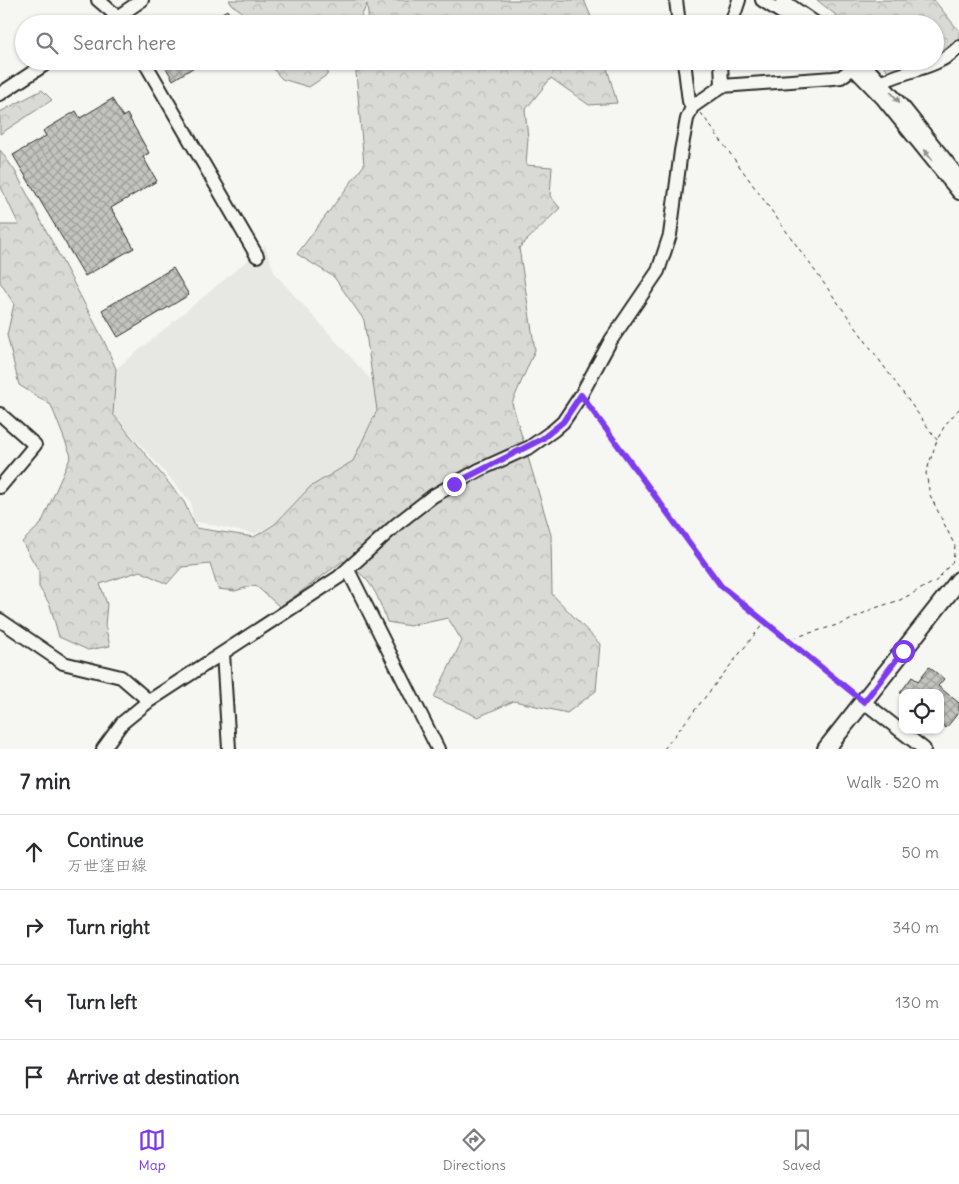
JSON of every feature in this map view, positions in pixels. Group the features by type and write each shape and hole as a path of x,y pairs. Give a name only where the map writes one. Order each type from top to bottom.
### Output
{"main road":[{"path":"826,749 959,580"}],"street":[{"path":"98,0 110,15"},
{"path":"123,15 142,0"},
{"path":"676,0 678,15"},
{"path":"734,15 739,0"},
{"path":"762,0 785,15"},
{"path":"782,0 803,15"},
{"path":"944,59 959,47"},
{"path":"0,94 36,70"},
{"path":"149,70 258,256"},
{"path":"685,70 688,101 693,106"},
{"path":"721,70 722,86"},
{"path":"103,749 122,723 149,701 348,570 397,524 433,496 479,470 530,447 554,430 581,395 611,340 658,271 670,235 681,151 687,119 693,106 722,86 841,77 847,70"},
{"path":"860,70 877,84 959,177"},
{"path":"877,84 893,75 914,70"},
{"path":"877,84 959,193"},
{"path":"0,414 35,445 0,487"},
{"path":"348,570 438,749"},
{"path":"0,620 63,663 120,677 149,701"},
{"path":"223,653 229,749"},
{"path":"864,702 924,749"}],"path":[{"path":"693,106 937,440"},
{"path":"581,395 721,586 764,623 864,702"},
{"path":"786,640 844,623 872,609 900,600 936,581 953,561 956,554 952,536 926,484 929,461 937,440 945,425 959,409"},
{"path":"664,749 764,623"}],"shaded area":[{"path":"265,246 275,274 373,382 377,410 353,461 310,487 276,523 254,534 193,521 191,502 113,414 116,369"}],"green space":[{"path":"229,0 584,0 590,15 368,15 367,4 362,15 242,15 240,10 232,5"},
{"path":"817,0 934,0 959,31 959,39 953,46 944,52 944,15 836,15"},
{"path":"274,70 328,70 327,75 309,87 282,79"},
{"path":"356,70 608,70 617,103 589,105 551,78 525,110 528,138 526,165 552,167 550,196 560,208 519,248 535,350 512,403 551,535 552,594 600,644 596,691 567,713 514,701 478,717 434,697 462,641 448,618 410,626 387,622 380,602 367,580 343,561 280,607 255,585 235,591 218,589 210,564 182,567 167,584 140,571 100,584 107,604 105,625 110,646 88,650 59,637 50,605 39,587 39,571 22,542 41,524 71,456 51,405 19,385 7,335 14,304 0,282 0,225 19,225 0,185 0,150 15,171 104,341 116,369 113,414 184,502 196,528 254,537 275,524 310,487 353,461 377,410 364,320 334,277 297,254 364,165"},
{"path":"42,90 52,100 0,134 0,112"}],"building":[{"path":"227,10 230,15 219,15"},
{"path":"167,70 189,70 173,80"},
{"path":"112,99 123,117 127,114 149,153 143,157 157,181 111,208 134,248 85,276 13,155 46,136 43,131 76,111 80,118"},
{"path":"173,268 189,295 118,337 102,310"},
{"path":"929,667 944,679 938,686 942,689 903,689 912,677 918,681"},
{"path":"944,691 959,703 959,712 946,728 944,726"}],"route":[{"path":"454,484 479,470 530,447 542,439 563,422 581,395 721,586 764,623 864,702 903,651"}]}
